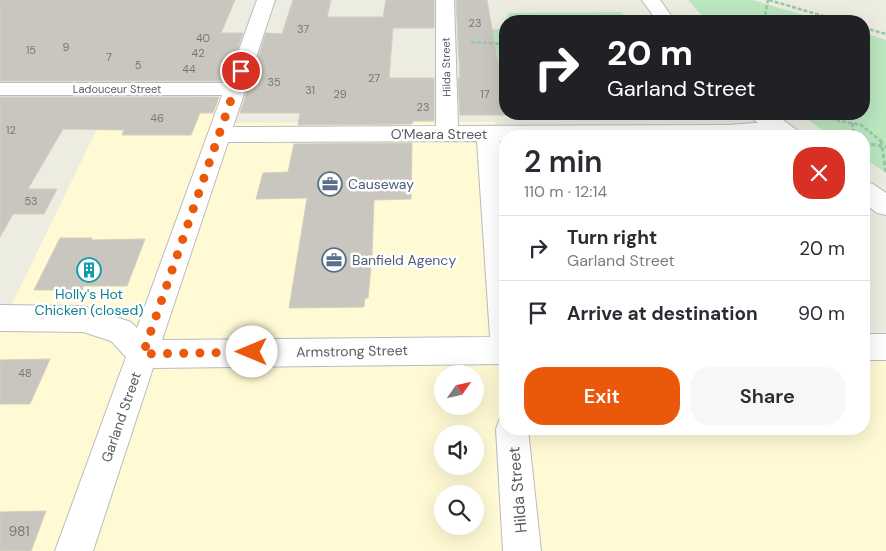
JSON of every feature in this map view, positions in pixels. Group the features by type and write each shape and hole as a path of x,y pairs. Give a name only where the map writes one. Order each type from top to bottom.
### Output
{"street":[{"name":"Garland Street","path":"74,551 266,0"},
{"name":"Hilda Street","path":"445,0 447,134"},
{"path":"651,0 662,15"},
{"name":"Ladouceur Street","path":"0,89 235,89"},
{"path":"769,120 782,130"},
{"path":"488,134 499,267"},
{"name":"O'Meara Street","path":"219,135 499,134"},
{"path":"870,194 886,206"},
{"path":"0,318 83,319 121,331 143,354"},
{"path":"870,347 886,347"},
{"name":"Armstrong Street","path":"143,354 499,350"},
{"name":"Hilda Street","path":"513,440 522,551"}],"path":[{"path":"765,15 769,0 820,15"},
{"path":"870,30 886,34"},
{"path":"446,40 499,44"},
{"path":"837,120 861,125 869,130"},
{"path":"852,123 853,130"},
{"path":"870,131 881,138 886,175"},
{"path":"870,143 886,147"}],"shaded area":[{"path":"222,96 212,123 495,122 499,160 499,435 870,435 870,352 886,351 886,551 0,551 0,307 11,306 111,100"}],"green space":[{"path":"688,0 753,0 804,15 702,15"},
{"path":"622,12 624,15 508,15 509,13"},
{"path":"499,29 499,71 478,71 478,53 458,53 457,30"},
{"path":"870,35 886,40 886,173 870,162 870,130 823,130 808,120 870,120"}],"building":[{"path":"0,0 235,0 221,33 243,33 226,81 0,81"},
{"path":"293,0 331,0 327,17 383,17 386,0 434,0 434,28 393,28 389,78 434,78 434,121 413,121 412,124 298,125 300,113 240,113 266,33 282,34"},
{"path":"456,0 487,0 499,68 499,115 460,115 458,78 460,78"},
{"path":"0,97 219,97 213,113 200,113 191,135 122,135 124,130 63,129 28,189 57,189 44,214 13,214 0,237"},
{"path":"412,143 411,199 374,200 372,256 368,298 365,298 364,307 289,308 307,198 256,199 263,173 288,172 294,144"},
{"name":"Holly's Hot Chicken (closed)","path":"60,238 92,238 91,240 145,239 127,286 83,286 82,290 34,290"},
{"path":"50,359 30,404 0,404 0,360"},
{"path":"46,511 31,551 0,551 0,512"}],"place":[{"name":"Causeway","path":"330,184"},
{"name":"Banfield Agency","path":"334,260"},
{"name":"Holly's Hot Chicken (closed)","path":"89,270"}],"route":[{"path":"241,71 143,354 252,352"}]}
